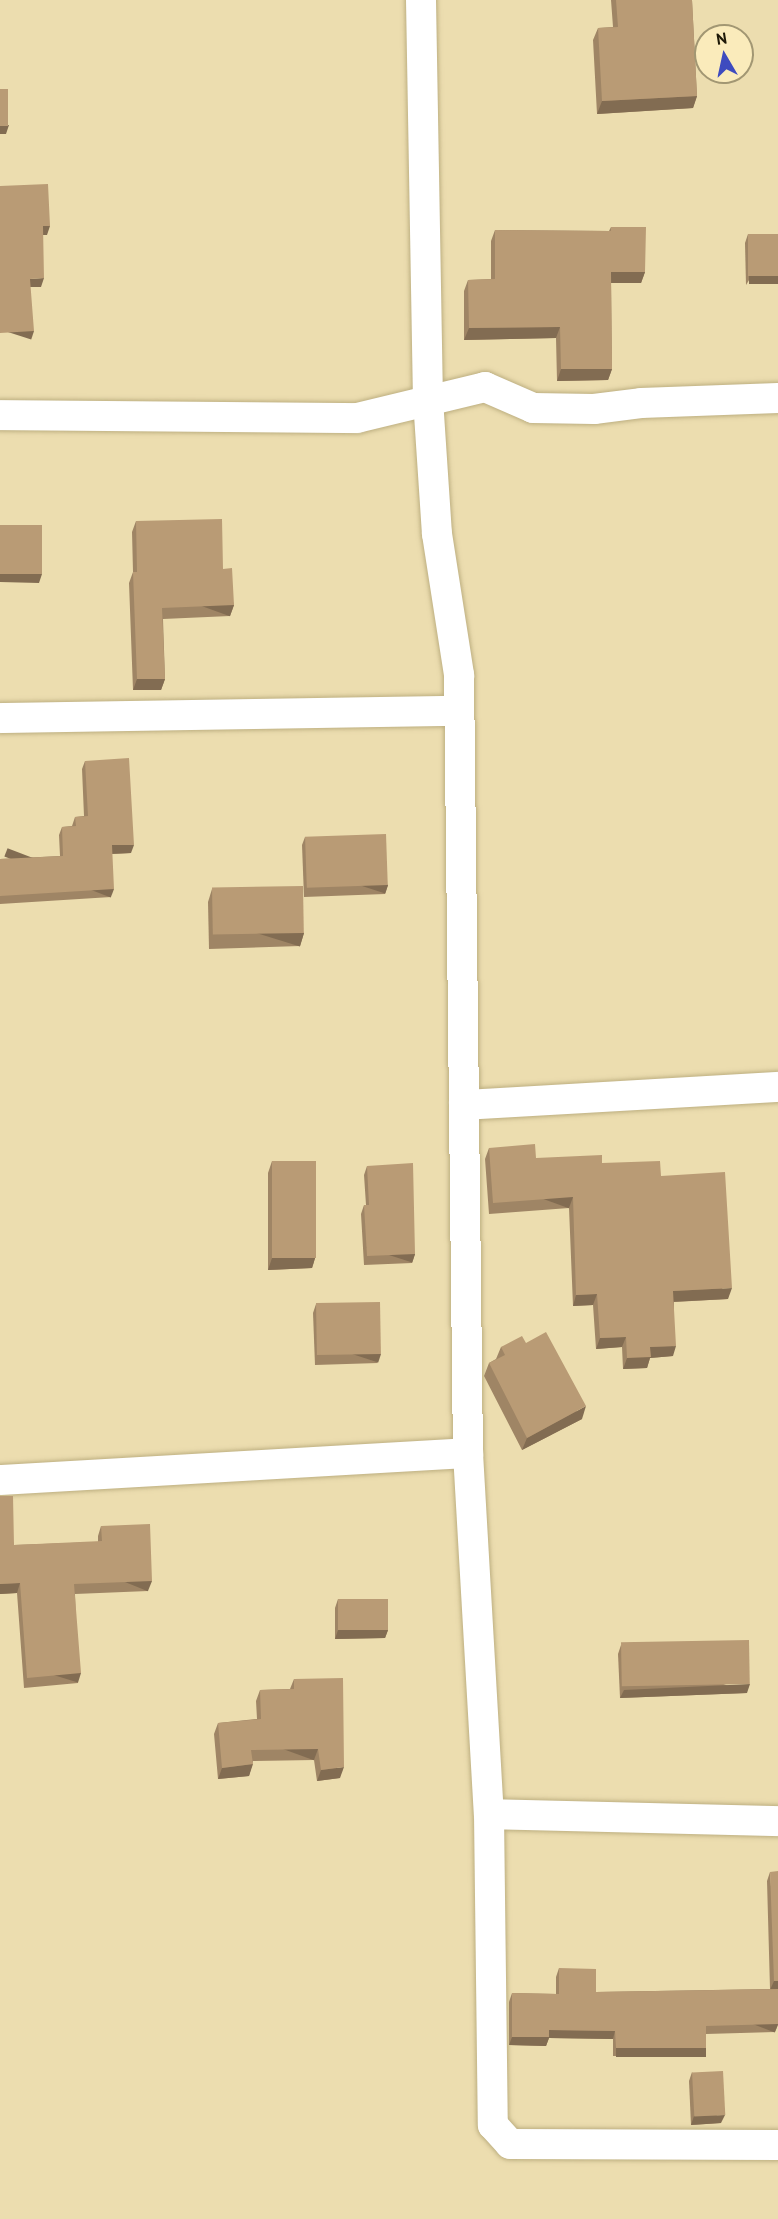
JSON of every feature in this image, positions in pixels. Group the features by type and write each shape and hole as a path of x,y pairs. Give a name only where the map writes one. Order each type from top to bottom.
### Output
{"street":[{"path":"421,0 428,399 437,534 459,675 468,1453 489,1814 493,2125 510,2144 778,2145"},
{"path":"0,416 357,418 485,387 533,408 594,409 641,403 778,398"},
{"path":"0,718 459,711"},
{"path":"465,1105 778,1087"},
{"path":"0,1480 468,1453"},
{"path":"489,1814 778,1821"}],"building":[{"path":"616,0 692,0 694,84 696,84 697,96 602,101 598,28 618,27"},
{"path":"0,89 8,89 8,126 0,126"},
{"path":"48,184 50,226 43,226 44,278 30,279 34,331 0,333 0,186"},
{"path":"611,227 646,227 645,272 611,272 612,369 561,369 560,327 469,328 468,280 495,279 495,230 611,231"},
{"path":"748,234 778,234 778,276 748,276"},
{"path":"222,519 223,569 232,568 234,605 162,608 165,679 137,679 133,572 137,572 136,521"},
{"path":"0,525 42,525 42,574 0,574"},
{"path":"129,758 134,845 112,845 114,889 0,896 0,859 63,856 62,827 76,826 75,817 88,816 85,761"},
{"path":"386,834 388,885 307,888 305,837"},
{"path":"303,886 304,933 213,935 212,888"},
{"path":"535,1144 536,1158 602,1155 602,1163 660,1161 661,1176 725,1172 732,1288 673,1291 676,1346 650,1347 651,1357 627,1358 626,1337 600,1338 597,1294 576,1295 573,1197 493,1203 489,1148"},
{"path":"272,1161 316,1161 316,1258 272,1258"},
{"path":"413,1163 415,1254 367,1256 364,1205 369,1205 367,1166"},
{"path":"380,1302 381,1354 317,1355 316,1303"},
{"path":"546,1332 586,1406 527,1438 489,1363 505,1355 501,1347 522,1336 526,1343"},
{"path":"0,1496 13,1496 14,1545 102,1541 101,1526 150,1524 152,1581 74,1584 81,1673 27,1678 20,1583 0,1584"},
{"path":"338,1599 388,1599 388,1630 338,1630"},
{"path":"749,1640 750,1684 622,1686 621,1642"},
{"path":"343,1678 344,1767 321,1770 318,1749 251,1750 253,1764 222,1768 218,1723 261,1719 260,1690 294,1689 294,1679"},
{"path":"778,1871 778,1981 774,1981 770,1872"},
{"path":"559,1968 596,1969 596,1992 778,1989 778,2024 706,2026 706,2048 616,2048 615,2031 549,2030 549,2037 512,2037 512,1993 559,1994"},
{"path":"723,2071 725,2115 694,2117 692,2073"}]}
